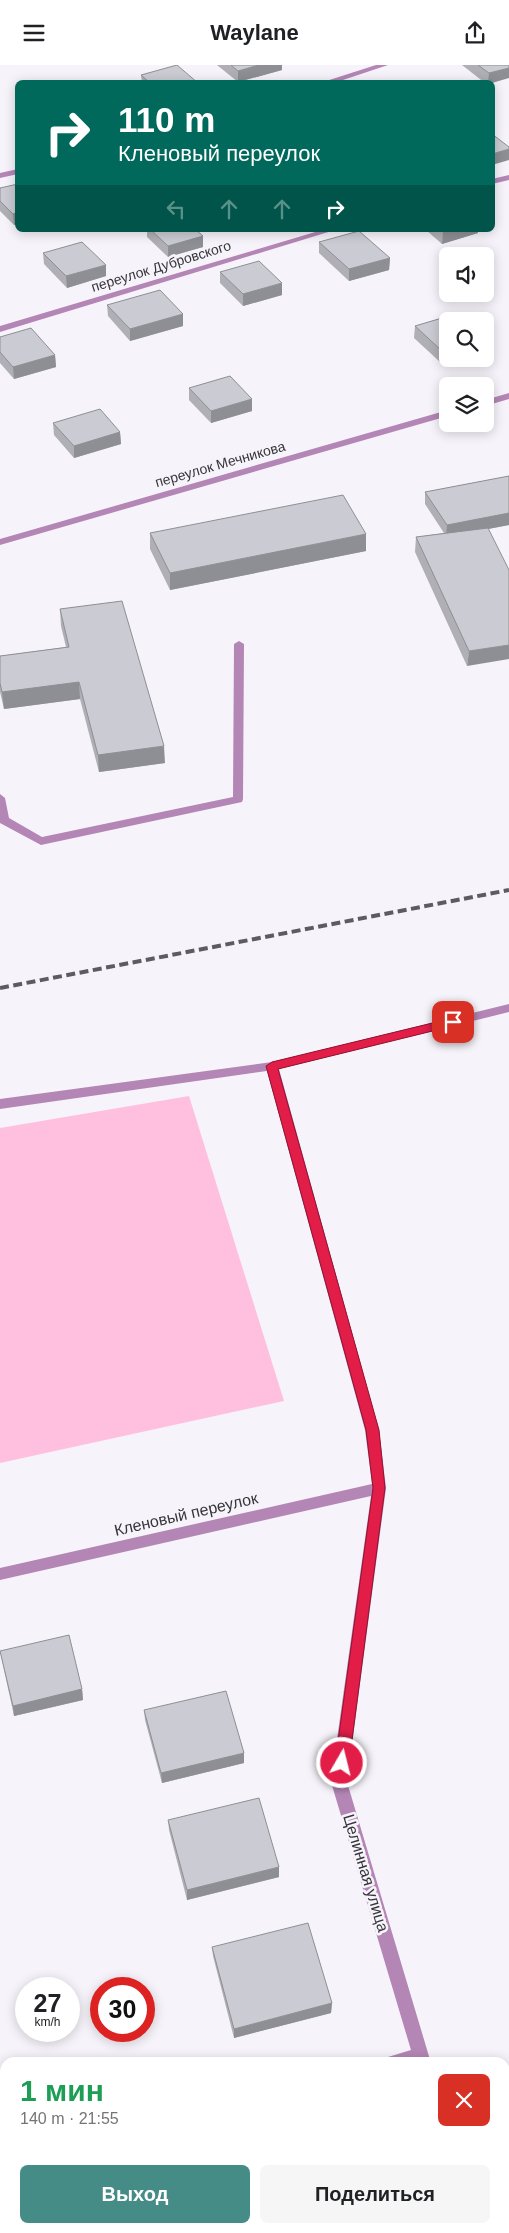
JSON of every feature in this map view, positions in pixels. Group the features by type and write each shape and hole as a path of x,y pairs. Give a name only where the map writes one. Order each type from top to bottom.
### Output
{"street":[{"path":"334,80 384,65"},
{"path":"0,176 15,172"},
{"path":"495,180 509,177"},
{"name":"переулок Дубровского","path":"0,329 324,232"},
{"path":"494,400 509,396"},
{"name":"переулок Мечникова","path":"0,542 439,416"},
{"path":"0,798 4,819 41,841 238,799 239,644"},
{"path":"0,1104 272,1066 509,1008"},
{"name":"Целинная улица","path":"272,1066 372,1430 379,1488 339,1782 420,2057"},
{"name":"Кленовый переулок","path":"0,1574 379,1488"}],"shaded area":[{"path":"189,1096 284,1401 0,1463 0,1128"}],"building":[{"path":"177,65 194,80 147,80 141,75"},
{"path":"231,65 259,65 238,71"},
{"path":"478,65 509,65 509,68 489,73"},
{"path":"495,136 509,147 509,149 495,153"},
{"path":"15,185 15,213 13,214 0,201 0,188"},
{"path":"153,232 198,232 203,236 168,246"},
{"path":"360,232 390,258 349,269 319,242"},
{"path":"82,242 106,265 66,276 43,253"},
{"path":"259,261 282,283 243,294 220,272"},
{"path":"160,290 183,314 130,329 107,305"},
{"path":"439,319 439,348 415,326"},
{"path":"31,328 55,355 13,367 0,352 0,337"},
{"path":"230,376 252,399 211,411 189,388"},
{"path":"100,409 120,432 74,446 53,423"},
{"path":"509,476 509,513 447,525 425,492"},
{"path":"343,495 366,534 170,573 150,533"},
{"path":"488,528 509,570 509,645 469,651 416,537"},
{"path":"122,601 164,746 98,755 79,682 2,692 0,656 69,647 60,609"},
{"path":"69,1635 82,1689 13,1706 0,1651"},
{"path":"226,1691 244,1753 161,1773 144,1710"},
{"path":"259,1798 279,1867 187,1890 168,1820"},
{"path":"308,1923 332,2003 234,2029 212,1947"}],"railway":[{"path":"0,988 509,890"}],"route":[{"path":"342,1763 379,1488 372,1430 272,1066 453,1022"}]}
